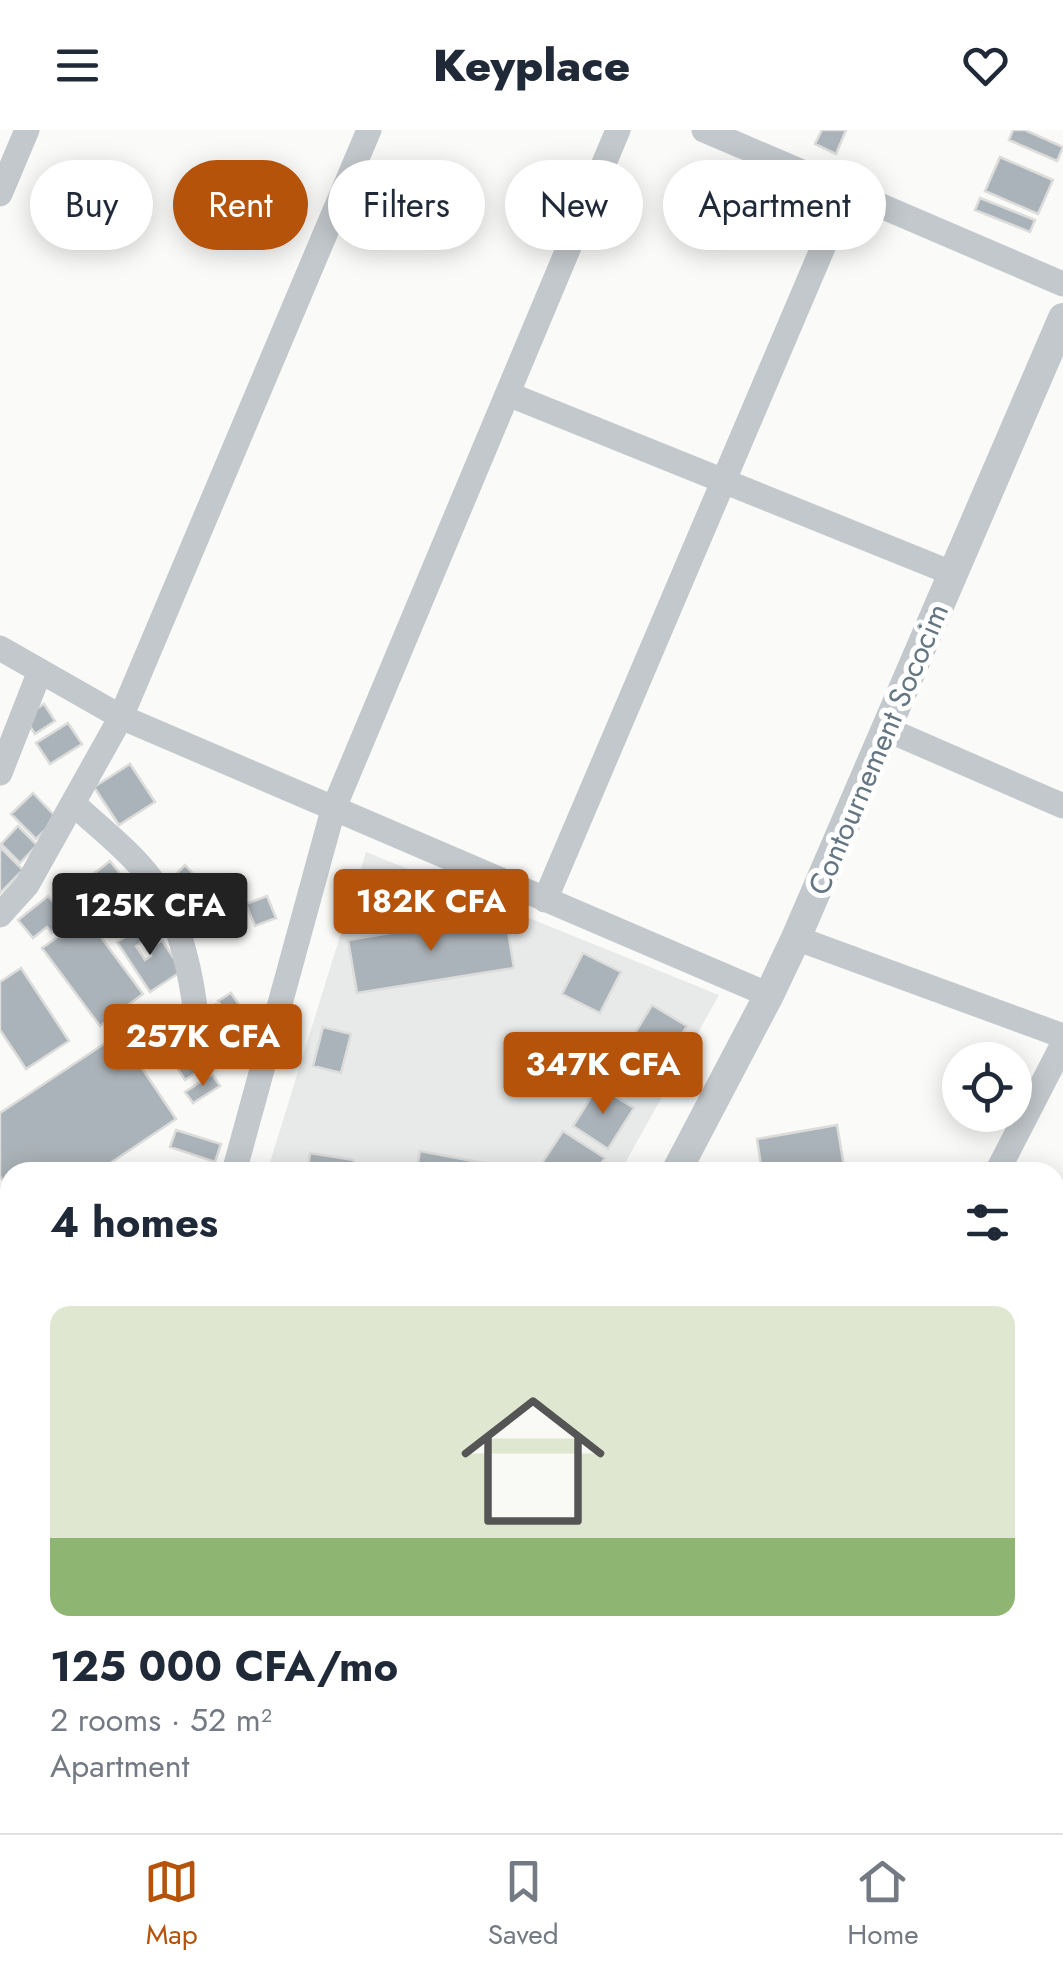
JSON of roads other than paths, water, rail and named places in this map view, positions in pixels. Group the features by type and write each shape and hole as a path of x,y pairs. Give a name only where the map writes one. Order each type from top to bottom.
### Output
{"street":[{"path":"0,194 27,130"},
{"path":"0,916 26,885 121,717 369,130"},
{"path":"237,1162 333,810 618,130"},
{"path":"704,130 774,160"},
{"path":"886,208 1063,284"},
{"path":"545,900 822,250"},
{"name":"Contournement Sococim","path":"681,1162 796,938 1063,318"},
{"path":"508,394 954,574"},
{"path":"0,648 121,717 769,996"},
{"path":"0,773 40,671"},
{"path":"886,729 1063,806"},
{"path":"73,802 153,881 181,939 194,994 198,1036"},
{"path":"796,938 1063,1036"},
{"path":"1002,1162 1063,1044"}]}
